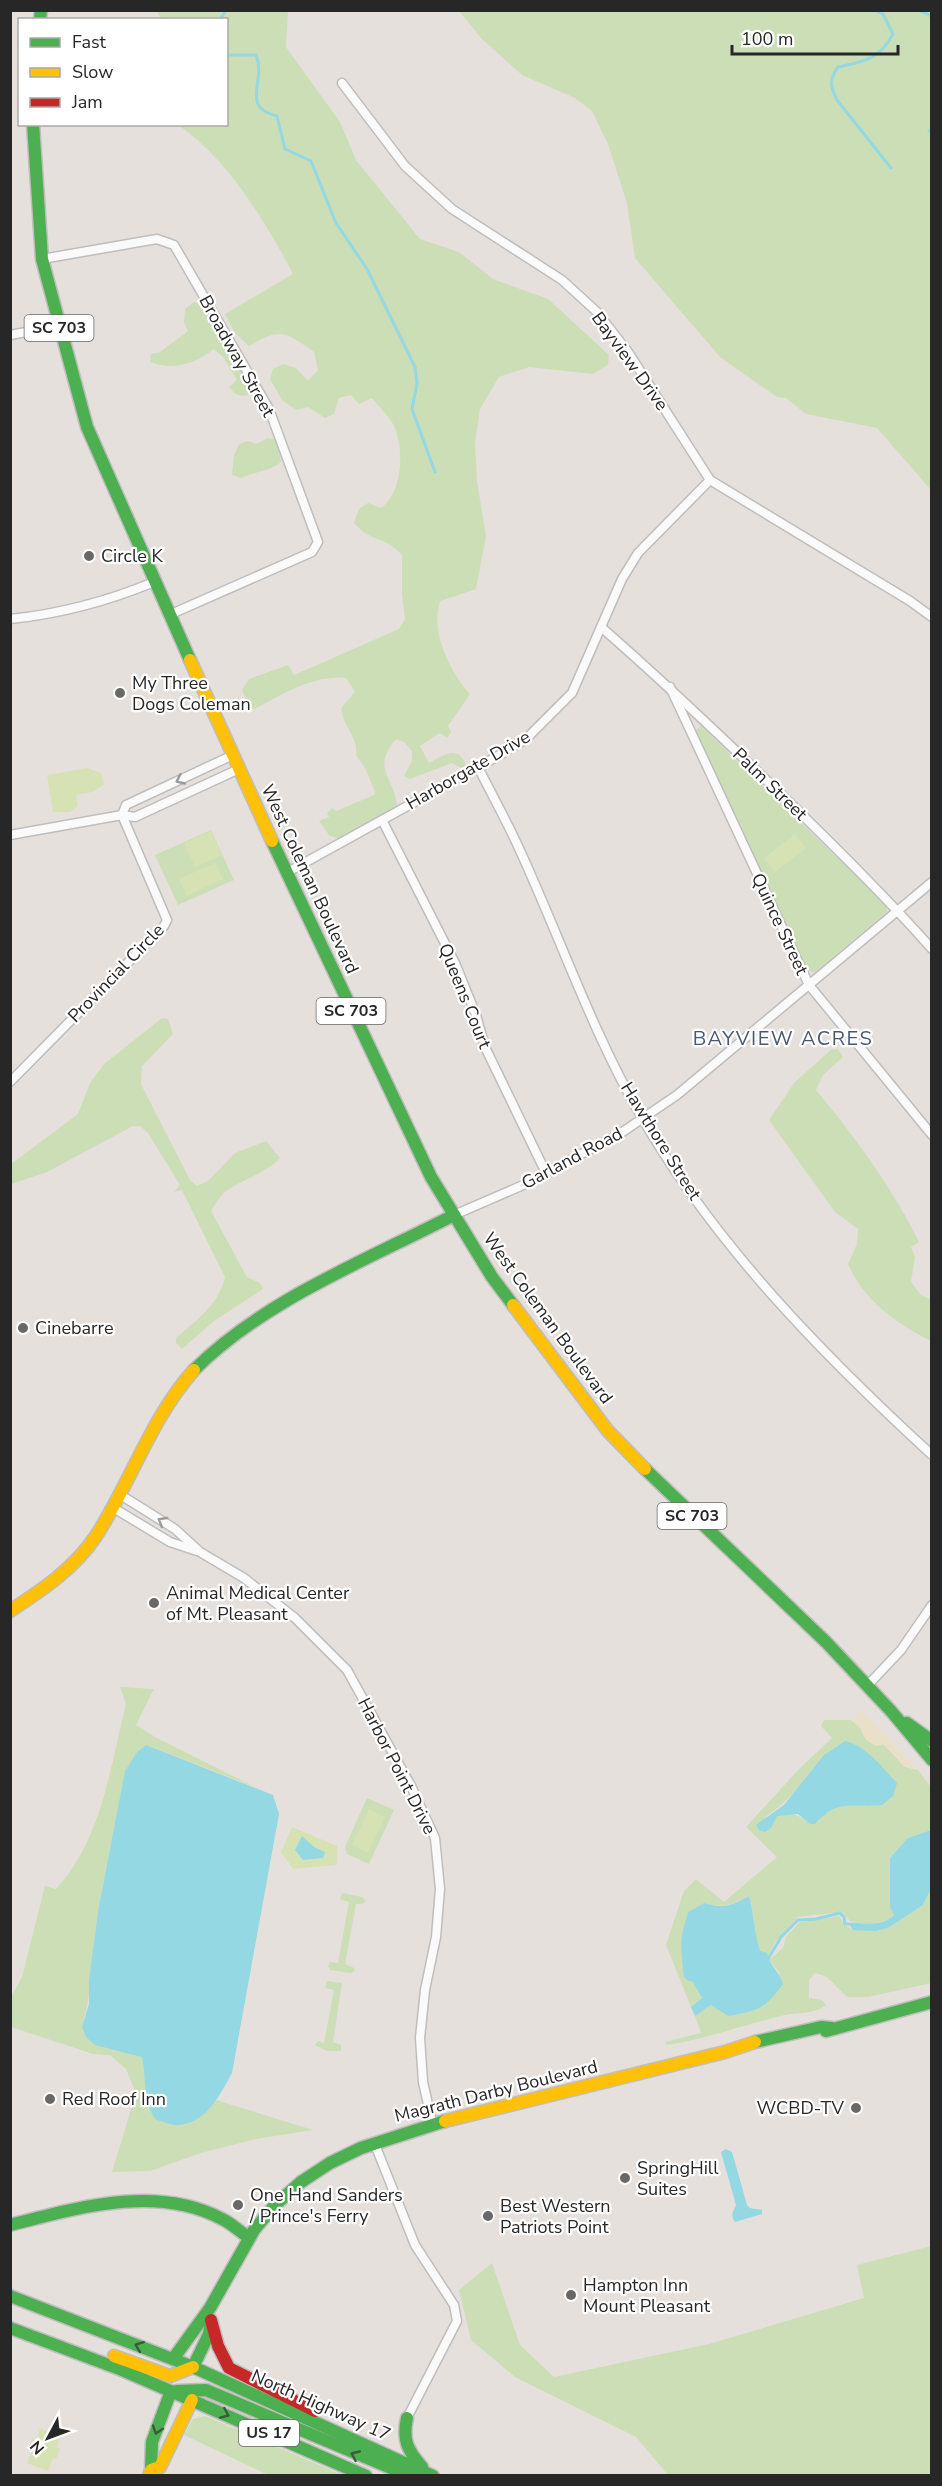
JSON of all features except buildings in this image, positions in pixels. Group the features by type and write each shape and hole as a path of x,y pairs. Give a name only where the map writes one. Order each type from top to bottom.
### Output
{"main road":[{"name":"West Coleman Boulevard","path":"33,126 42,259 58,326 87,427 154,582 286,873 431,1177 492,1277 608,1431 867,1686 932,1760"},
{"path":"12,1609 58,1579 95,1537 173,1397 192,1372 216,1348 275,1306 454,1215"},
{"name":"West Coleman Boulevard","path":"891,1711 932,1741"},
{"name":"Magrath Darby Boulevard","path":"193,2367 209,2334 210,2316 233,2260 248,2237 276,2204 325,2166 374,2142 432,2122 477,2114 725,2052 734,2047 822,2027 832,2028 932,2002"},
{"path":"10,2225 88,2206 144,2201 164,2203 215,2215 233,2224 248,2237"},
{"name":"US 17","path":"10,2296 193,2367"},
{"path":"210,2316 218,2346 230,2368 337,2423 353,2439"},
{"name":"Magrath Darby Boulevard","path":"173,2359 183,2350 201,2317 210,2316"},
{"path":"10,2328 32,2327 170,2376 193,2367"},
{"name":"US 17","path":"10,2328 171,2391 366,2475"},
{"name":"North Highway 17","path":"193,2367 429,2474"},
{"path":"192,2400 159,2467 150,2473 148,2458 161,2421 161,2410 171,2391 206,2390 381,2466 410,2475"},
{"path":"407,2418 402,2435 405,2444 429,2474"}],"street":[{"name":"Bayview Drive","path":"342,84 405,166 452,209 562,280 597,312 628,352 710,480 910,601 932,617"},
{"name":"Broadway Street","path":"42,259 157,239 174,245 269,409 318,542 312,552 169,615"},
{"path":"10,335 58,326"},
{"name":"Harborgate Drive","path":"286,873 526,739 572,693 622,579 638,553 710,480"},
{"path":"10,619 44,616 117,597 154,582"},
{"name":"Palm Street","path":"601,627 670,687 897,909 932,949"},
{"name":"Quince Street","path":"670,687 809,985 932,1135"},
{"path":"122,815 126,805 233,755"},
{"name":"Hawthore Street","path":"478,767 517,843 600,1035 642,1118 675,1170 758,1279 859,1387 932,1455"},
{"path":"10,835 122,815 135,817 239,769"},
{"name":"Provincial Circle","path":"10,1082 164,926 167,920 122,815"},
{"name":"Queens Court","path":"382,820 455,963 476,1015 485,1047 546,1173"},
{"name":"Garland Road","path":"454,1215 546,1173 621,1133 677,1095 932,882"},
{"name":"Harbor Point Drive","path":"119,1494 175,1529 200,1552 244,1578 294,1618 347,1670 411,1786 435,1838 440,1889 436,1937 424,1990 420,2038 423,2082 432,2122"},
{"name":"Harbor Point Drive","path":"112,1507 170,1542 200,1552"},
{"path":"867,1686 901,1650 932,1605"},
{"path":"374,2142 415,2245 454,2305 457,2320 407,2418"}],"green space":[{"path":"156,11 288,11 286,47 340,122 356,160 420,239 459,252 493,279 548,299 609,355 608,365 593,374 529,367 499,377 480,409 475,443 477,481 486,536 476,589 440,601 438,613 440,638 449,663 470,694 448,726 451,732 447,738 440,733 420,746 429,763 455,753 463,759 466,766 463,769 452,763 410,779 404,776 412,761 412,751 404,742 396,739 388,750 384,766 397,807 338,839 329,835 319,821 329,817 327,813 332,808 336,811 374,795 375,792 365,768 356,755 355,743 342,714 341,708 355,692 346,678 311,682 288,691 255,709 249,707 242,690 249,679 288,665 294,675 399,629 405,619 402,595 402,555 389,544 360,530 354,523 359,509 368,503 381,508 394,491 400,469 397,434 393,424 372,398 359,404 351,395 339,398 334,414 325,418 308,407 296,410 282,400 270,379 273,369 283,364 296,368 308,381 318,370 314,352 283,334 269,336 249,346 235,333 225,314 293,274 271,233 244,192 213,155 179,126 228,126 228,18 161,18"},
{"path":"459,11 931,11 931,490 877,428 806,414 786,398 777,397 720,357 635,258 627,203 608,144 592,111 575,98 522,75 481,38"},
{"path":"194,302 200,304 253,387 251,394 241,396 231,390 229,387 237,380 223,357 214,349 199,359 176,366 150,362 151,354 160,352 188,331 184,322 185,309"},
{"path":"267,438 277,440 281,462 241,478 232,475 234,455 239,444 248,441 257,444"},
{"path":"701,726 886,905 887,912 814,973 807,970 771,898 695,731"},
{"path":"88,768 101,773 104,785 92,792 76,795 78,806 70,812 53,812 47,775"},
{"path":"211,830 234,880 178,905 155,855"},
{"path":"211,831 222,855 195,867 184,843"},
{"path":"795,834 806,848 775,872 764,858"},
{"path":"215,863 223,879 187,896 179,879"},
{"path":"162,1018 168,1019 173,1034 142,1066 141,1084 190,1180 197,1186 208,1181 235,1153 266,1141 280,1158 268,1168 226,1191 211,1211 247,1277 260,1283 263,1289 214,1321 182,1349 176,1343 176,1338 212,1304 218,1296 225,1277 182,1190 174,1192 180,1185 148,1133 140,1126 133,1126 47,1172 11,1184 11,1164 78,1114 90,1083 104,1064"},
{"path":"838,1049 843,1057 823,1075 816,1090 872,1163 919,1242 911,1247 915,1257 911,1282 921,1295 931,1300 931,1341 882,1310 863,1289 848,1264 857,1244 858,1229 835,1212 769,1120 795,1082 831,1050"},
{"path":"120,1687 154,1689 136,1725 155,1737 255,1787 146,1745 137,1752 125,1771 98,1912 90,1985 82,2027 142,2057 156,2120 175,2123 190,2121 203,2114 216,2100 313,2130 256,2139 201,2153 150,2171 112,2172 136,2093 126,2069 110,2055 93,2054 11,2027 11,1997 22,1977 45,1886 56,1889 72,1869 94,1825 109,1777 126,1704"},
{"path":"824,1720 851,1720 883,1744 905,1767 918,1770 931,1787 931,1830 908,1838 890,1858 890,1907 895,1914 885,1921 874,1923 852,1923 842,1912 798,1917 775,1942 768,1956 760,1951 749,1896 727,1905 716,1906 704,1903 688,1912 684,1939 685,1965 702,1998 691,2007 666,1945 684,1891 696,1879 724,1902 777,1857 746,1827 800,1768 832,1738 821,1726","holes":["837,1746 861,1749 878,1763 873,1806 846,1805 825,1814 810,1824 793,1814 764,1818 784,1802"]},
{"path":"367,1798 394,1810 369,1864 347,1854 345,1847"},
{"path":"369,1809 385,1817 368,1853 352,1845"},
{"path":"292,1827 337,1846 337,1865 293,1869 281,1852"},
{"path":"931,1889 931,1983 868,1997 847,1997 827,1977 815,1973 809,1980 809,1998 822,2000 826,2005 821,2008 781,2016 711,2036 667,2045 665,2042 701,2033 695,2016 711,2005 780,1973 769,1960 783,1948 786,1937 800,1922 839,1916 845,1925 853,1930 888,1928 923,1905"},
{"path":"342,1893 362,1897 366,1901 356,1904 345,1964 354,1968 355,1971 351,1973 330,1970 328,1966 330,1962 338,1963 349,1902 340,1899"},
{"path":"327,1981 342,1983 333,2042 341,2045 341,2051 327,2051 315,2045 318,2041 324,2043 334,1990 325,1988"},
{"path":"931,2246 931,2475 668,2475 636,2437 515,2377 471,2340 459,2290 492,2263 520,2345 554,2377 709,2344 864,2298 857,2265"},
{"path":"205,2416 342,2475 268,2475 184,2435 193,2419"},
{"path":"40,2428 61,2437 56,2447 60,2449 56,2459 53,2458 48,2471 27,2463 32,2450 28,2449 32,2438 37,2440"}],"sand":[{"path":"863,1712 918,1770 905,1767 883,1744 877,1746 866,1739 861,1729 851,1720"}],"water":[{"path":"845,1741 867,1752 897,1783 893,1796 882,1805 838,1807 815,1824 810,1824 798,1814 777,1816 771,1828 765,1832 759,1830 756,1825 784,1805 824,1755"},
{"path":"146,1745 273,1795 279,1814 232,2073 212,2106 205,2113 189,2123 179,2125 156,2120 152,2113 147,2098 142,2057 95,2045 86,2037 82,2027 89,2004 89,1981 98,1911 125,1771 137,1752"},
{"path":"931,1830 931,1889 923,1905 888,1928 876,1931 853,1930 848,1923 878,1923 894,1915 890,1907 890,1858 908,1838"},
{"path":"302,1836 314,1847 325,1852 323,1858 303,1860 295,1850"},
{"path":"749,1896 760,1951 767,1953 783,1984 760,2008 728,2016 711,2005 695,2016 691,2007 702,1998 692,1981 684,1977 681,1945 688,1912 704,1903 727,1906"},
{"path":"726,2149 732,2152 747,2205 750,2208 762,2210 762,2214 735,2222 733,2220 732,2214 736,2205 721,2152"}],"waterway":[{"path":"221,18 226,10"},
{"path":"875,10 883,14 893,34 883,49 871,58 838,67 832,79 832,87 837,100 891,168"},
{"path":"918,10 932,16"},
{"path":"228,55 256,55 259,65 256,92 259,106 266,112 277,116 285,149 311,161 336,223 367,269 415,367 417,384 412,409 435,472"},
{"path":"768,1959 781,1937 798,1920 816,1919 840,1913 844,1917 845,1924 850,1924"}],"traffic: fast":[{"path":"40,18 41,10"},
{"path":"33,126 42,259 87,427 190,660"},
{"path":"272,841 431,1177 492,1277 513,1305"},
{"path":"194,1370 222,1345 284,1302 352,1265 454,1215"},
{"path":"645,1469 826,1642 891,1711 932,1760"},
{"path":"907,1723 932,1741"},
{"path":"826,2031 932,2002"},
{"path":"755,2042 821,2027 832,2028"},
{"path":"173,2359 210,2308 254,2230 275,2205 301,2182 330,2163 361,2148 445,2121"},
{"path":"10,2225 89,2206 144,2201 170,2203 197,2209 225,2221 248,2237"},
{"path":"10,2296 193,2367 433,2476"},
{"path":"193,2367 209,2334 211,2321"},
{"path":"10,2328 122,2370 366,2476"},
{"path":"177,2391 206,2390 410,2476"},
{"path":"151,2470 152,2442 171,2391"},
{"path":"407,2418 405,2433 407,2445 422,2467"}],"traffic: slow":[{"path":"190,660 272,841"},
{"path":"513,1305 608,1431 645,1469"},
{"path":"10,1611 57,1578 87,1548 108,1515 165,1409 194,1370"},
{"path":"445,2121 725,2052 755,2042"},
{"path":"114,2356 170,2376 193,2367"},
{"path":"149,2476 151,2470 160,2467 192,2400"}],"traffic: jam":[{"path":"211,2320 218,2346 229,2368 315,2411"}],"place":[{"name":"Circle K","path":"89,556"},
{"name":"My Three Dogs Coleman","path":"120,693"},
{"name":"Cinebarre","path":"23,1328"},
{"name":"Animal Medical Center of Mt. Pleasant","path":"154,1603"},
{"name":"Red Roof Inn","path":"50,2099"},
{"name":"WCBD-TV","path":"856,2108"},
{"name":"SpringHill Suites","path":"625,2178"},
{"name":"One Hand Sanders / Prince's Ferry","path":"238,2205"},
{"name":"Best Western Patriots Point","path":"488,2216"},
{"name":"Hampton Inn Mount Pleasant","path":"571,2295"}],"district":[{"name":"BAYVIEW ACRES","path":"783,1038"}]}
